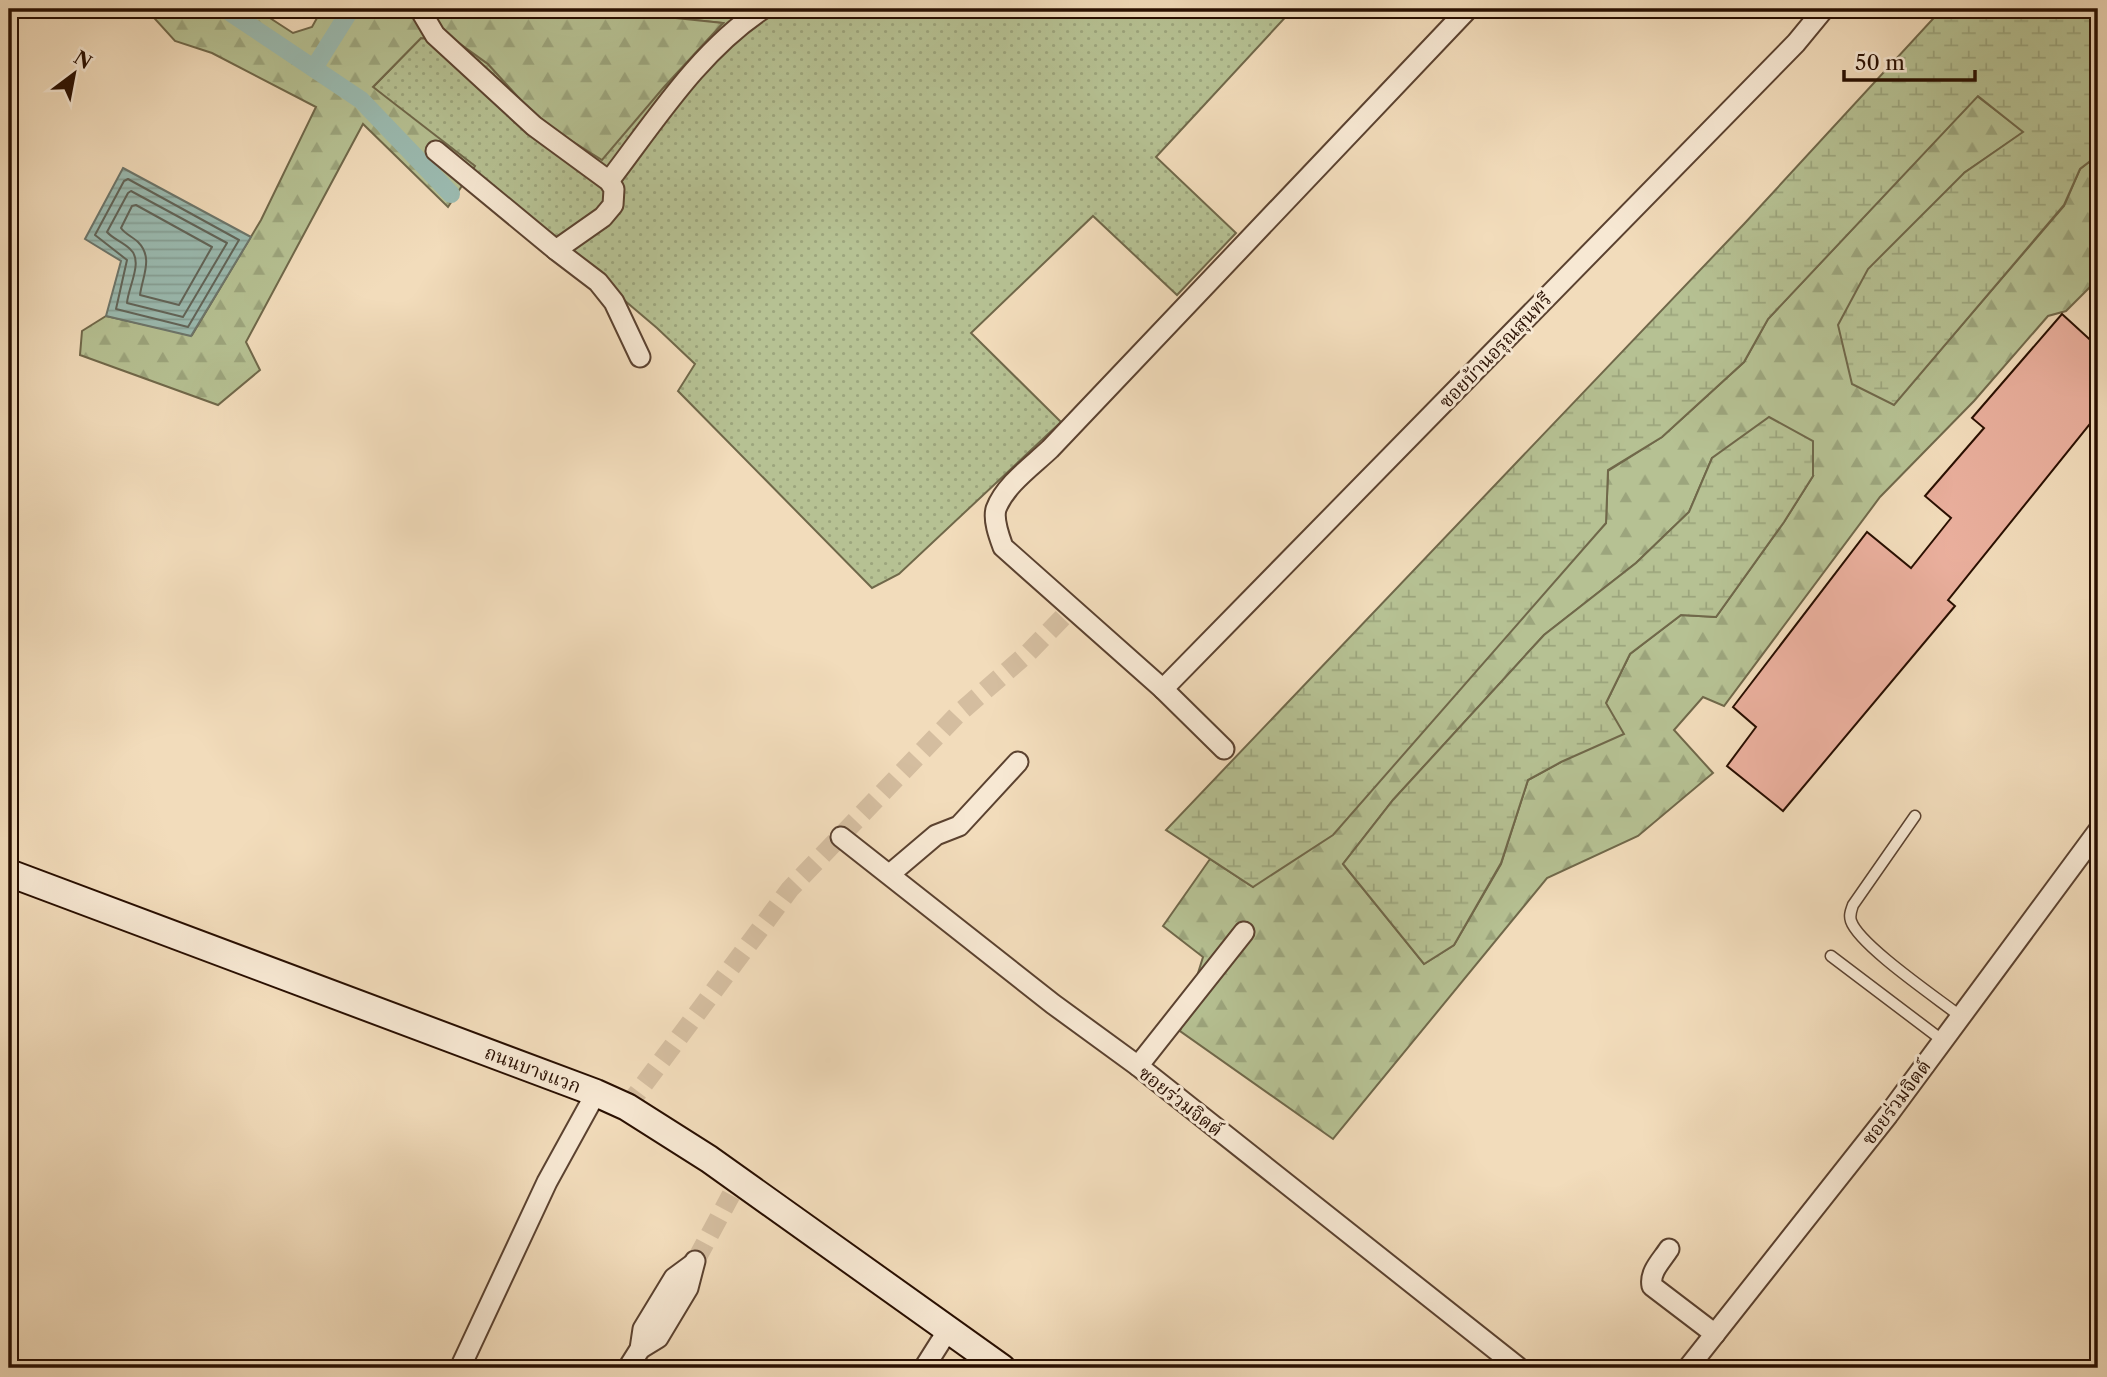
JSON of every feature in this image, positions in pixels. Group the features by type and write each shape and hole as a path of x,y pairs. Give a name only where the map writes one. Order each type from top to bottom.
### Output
{"main road":[{"name":"ถนนบางแวก","path":"9,873 596,1093 627,1107 735,1188 1002,1368"}],"street":[{"path":"422,9 435,35 481,79 534,127 609,181 616,195 613,205 603,217 556,250"},
{"path":"609,181 691,75 718,46 763,9"},
{"path":"1224,749 1163,689 1003,547 995,510 1006,491 1050,449 1468,9"},
{"name":"ซอยบ้านอรุณสุนทรี","path":"1163,689 1787,53 1824,9"},
{"path":"436,150 598,282 614,302 640,357"},
{"path":"890,874 936,835 959,826 1018,762"},
{"name":"ซอยร่วมจิตต์","path":"1688,1368 1888,1115 2098,831"},
{"name":"ซอยร่วมจิตต์","path":"841,836 1053,1004 1138,1066 1519,1368"},
{"path":"1138,1066 1244,932"},
{"path":"460,1368 547,1182 596,1093"},
{"path":"1669,1249 1654,1271 1652,1286 1715,1334"},
{"path":"628,1368 640,1349 643,1329 674,1278 694,1262"},
{"path":"924,1368 948,1330"}],"lane":[{"path":"1915,816 1853,905 1850,914 1852,923 1864,941 1960,1016"},
{"path":"1830,956 1942,1040"}],"green space":[{"path":"146,9 256,9 293,33 312,27 322,9 643,9 657,16 723,23 602,160 540,121 488,64 456,41 421,38 373,87 475,166 448,207 363,124 246,342 260,370 218,405 80,355 82,331 106,316 192,335 261,220 316,107 212,53 175,41"},
{"path":"643,9 1293,9 1156,157 1236,233 1177,295 1093,216 971,333 1061,422 899,574 872,588 678,391 695,364 657,328 373,87 421,38 456,41 488,64 540,121 664,87 723,23 657,16"},
{"path":"1942,9 2098,9 2098,155 2080,169 2064,205 1894,405 1852,384 1838,325 1868,269 1964,173 2023,132 1978,96 1768,319 1744,362 1662,437 1608,470 1606,523 1333,835 1253,887 1166,830 1744,224"},
{"path":"1977,96 2024,132 1964,173 1893,405 2064,206 2080,169 2098,155 2098,279 2066,311 2048,316 1974,401 1880,497 1724,706 1703,697 1674,730 1713,773 1638,836 1547,878 1333,1139 1180,1031 1203,957 1163,926 1210,859 1253,887 1606,523 1608,471 1662,437 1744,362 1768,319","holes":["1712,458 1813,476 1784,522 1716,617 1681,615 1630,654 1606,703 1561,762 1528,780 1501,864 1454,945 1424,964 1343,864 1393,800 1544,635 1636,563 1689,512"]},
{"path":"1769,417 1813,441 1813,476 1784,522 1716,617 1681,615 1630,654 1606,703 1624,734 1528,780 1501,863 1454,945 1424,964 1343,864 1393,800 1544,635 1636,563 1689,512 1712,458"}],"water":[{"path":"123,168 251,237 191,336 106,316 121,261 85,239"}],"building":[{"path":"2062,314 2098,347 2098,414 1948,600 1955,606 1783,811 1727,766 1756,727 1733,707 1867,532 1911,568 1951,518 1925,496 1984,428 1972,418"}],"waterway":[{"path":"225,9 361,100 451,194"},
{"path":"314,68 351,9"}],"tunnel":[{"path":"627,1107 790,889 958,714 1028,653 1072,608"},
{"path":"696,1260 731,1195"}]}
